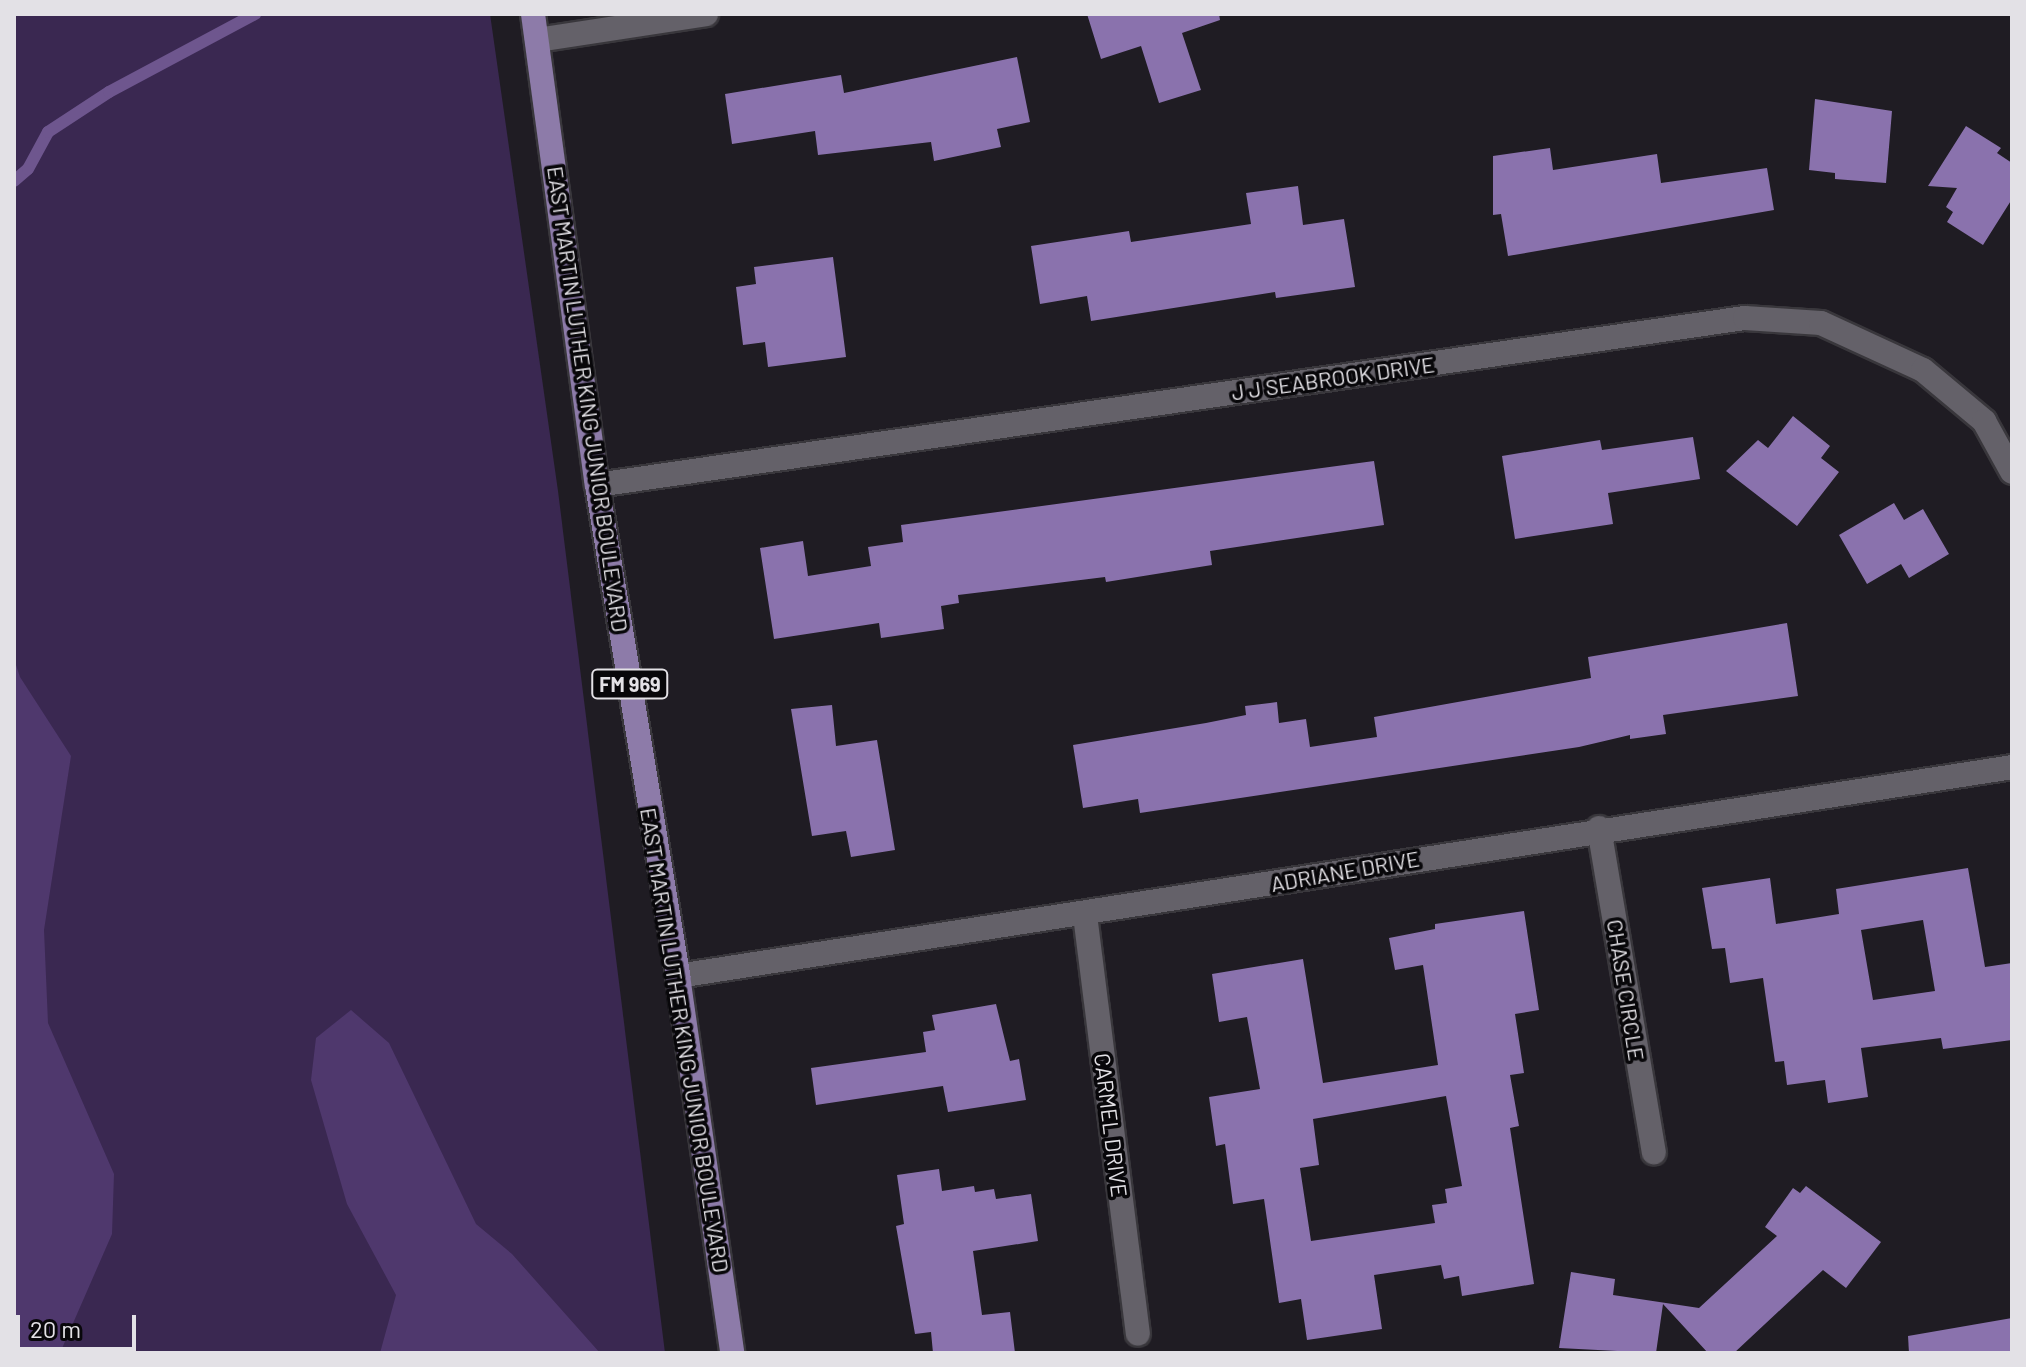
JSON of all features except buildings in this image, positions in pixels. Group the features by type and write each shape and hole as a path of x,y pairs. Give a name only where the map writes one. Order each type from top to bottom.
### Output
{"main road":[{"name":"EAST MARTIN LUTHER KING JUNIOR BOULEVARD","path":"533,14 597,485 678,976 732,1353"}],"street":[{"path":"537,40 706,14"},
{"name":"J J SEABROOK DRIVE","path":"597,485 1745,318 1821,323 1923,370 1984,421 2012,472"},
{"name":"ADRIANE DRIVE","path":"678,976 1085,915 1599,828 2012,767"},
{"name":"CHASE CIRCLE","path":"1599,828 1654,1152"},
{"name":"CARMEL DRIVE","path":"1085,915 1138,1334"}],"shaded area":[{"path":"14,14 490,14 558,491 665,1353 14,1353"},
{"path":"14,659 20,677 71,756 44,930 48,1023 114,1174 112,1234 60,1353 14,1353"},
{"path":"351,1010 389,1043 476,1224 512,1254 600,1353 380,1353 396,1295 347,1204 311,1080 316,1038"}],"waterway":[{"path":"14,181 28,169 48,132 109,92 255,14"}]}
